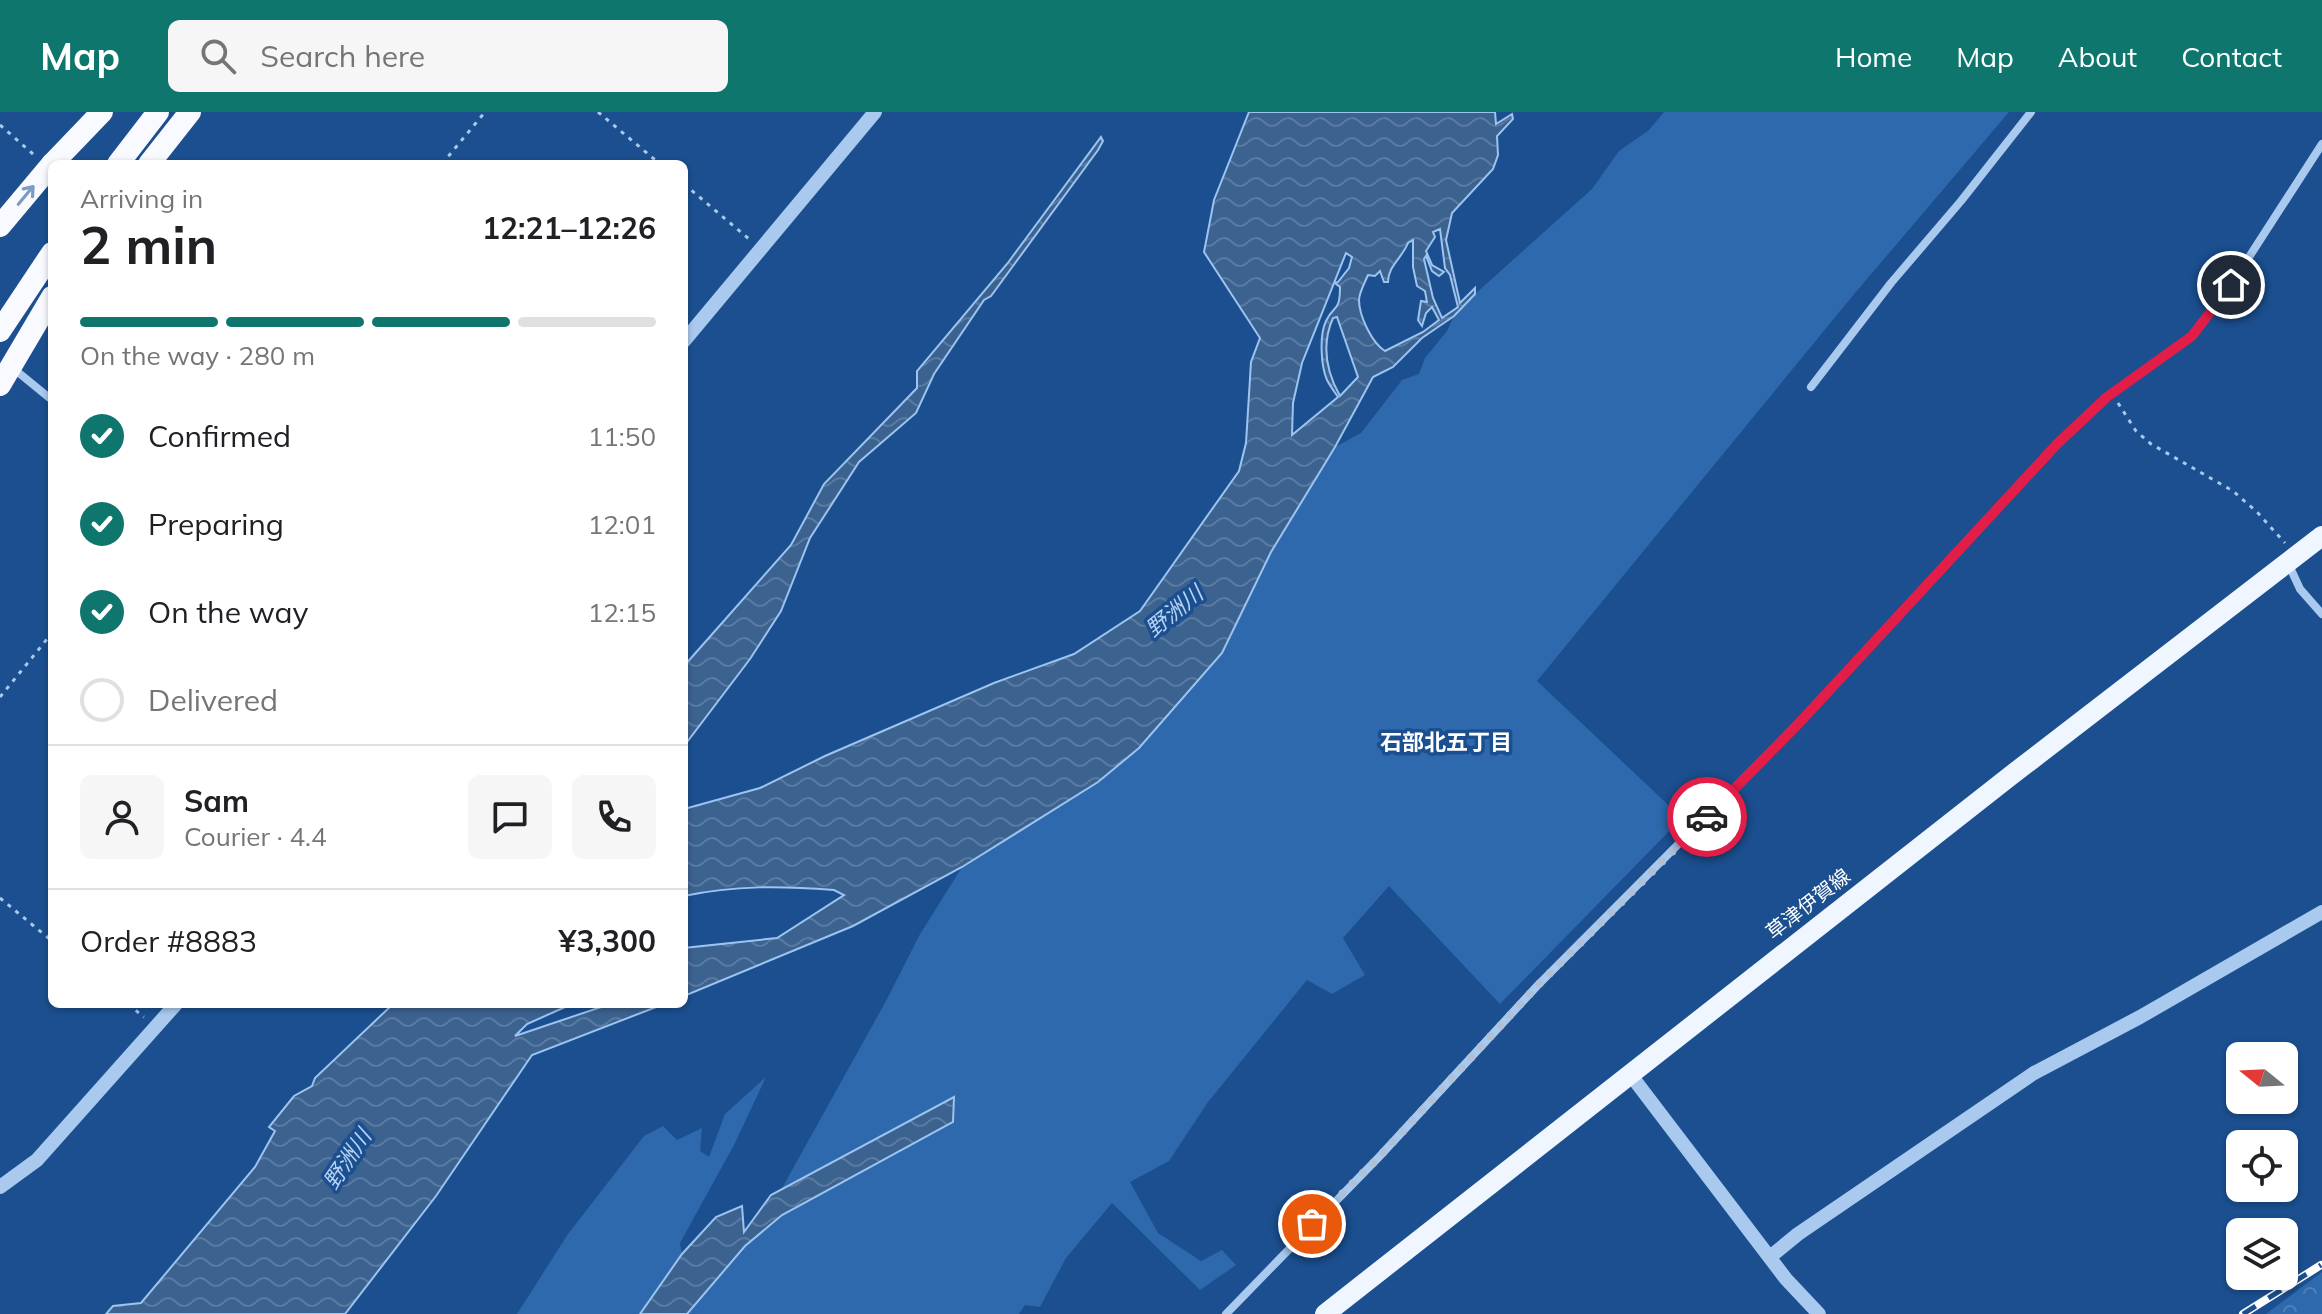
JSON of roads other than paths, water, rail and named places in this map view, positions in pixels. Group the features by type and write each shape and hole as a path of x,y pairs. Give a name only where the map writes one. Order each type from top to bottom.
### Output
{"highway":[{"path":"56,160 102,112"},
{"path":"121,160 158,112"},
{"path":"152,160 190,112"},
{"path":"0,226 48,169"},
{"path":"0,331 48,259"},
{"path":"5,376 48,304"}],"main road":[{"name":"草津伊賀線","path":"1325,1314 1997,786 2322,536"}],"street":[{"path":"688,336 875,112"},
{"path":"1811,387 1891,283 2031,112"},
{"path":"1226,1314 1379,1157 1538,985 1801,721 2057,444 2112,394 2192,336 2231,285 2322,144"},
{"path":"5,376 48,398"},
{"path":"2288,563 2300,589 2322,614"},
{"path":"1770,1257 1798,1234 2034,1073 2140,1017 2322,912"},
{"path":"0,1187 37,1160 172,1008"},
{"path":"1630,1074 1786,1279 1819,1314"}],"water":[{"name":"野洲川","path":"1249,112 1495,112 1496,124 1512,114 1513,119 1497,136 1498,155 1493,169 1452,213 1446,240 1460,303 1475,288 1475,294 1454,316 1422,338 1393,367 1373,377 1335,447 1271,552 1222,653 1139,748 1098,782 962,867 853,926 688,994 688,948 777,938 844,895 834,890 778,887 740,888 688,895 688,808 760,788 825,756 994,683 1074,654 1140,611 1239,471 1246,443 1251,362 1260,338 1204,252 1214,200","holes":["1440,229 1445,268 1450,275 1458,307 1442,318 1433,298 1424,259 1426,256 1432,271 1439,276 1444,272 1432,265 1426,251 1435,237 1433,232","1413,240 1417,286 1425,291 1427,302 1421,301 1418,320 1422,326 1426,313 1432,307 1439,320 1423,332 1385,351 1367,328 1359,297 1368,275 1375,276 1380,271 1384,282 1388,282 1390,271","1346,253 1352,257 1349,268 1335,283 1340,287 1339,301 1326,321 1322,343 1325,374 1338,397 1292,435 1293,403 1302,363","1337,317 1358,377 1340,396 1331,377 1326,348 1329,328 1333,318"]},
{"path":"1101,137 1103,141 1098,150 991,296 984,300 934,374 916,413 859,462 810,538 781,611 750,659 688,741 688,661 791,545 824,484 917,388 917,371 1007,264"},
{"name":"野洲川","path":"389,1008 563,1008 527,1024 515,1036 598,1008 654,1008 532,1055 436,1196 345,1314 106,1314 113,1306 141,1303 255,1167 275,1131 269,1127 294,1096 312,1086 315,1078"},
{"path":"954,1097 953,1122 782,1215 745,1246 687,1314 640,1314 682,1254 716,1217 742,1206 744,1232 771,1195"}],"railway":[{"path":"2243,1314 2321,1265"}],"district":[{"name":"石部北五丁目","path":"1446,742"}]}
